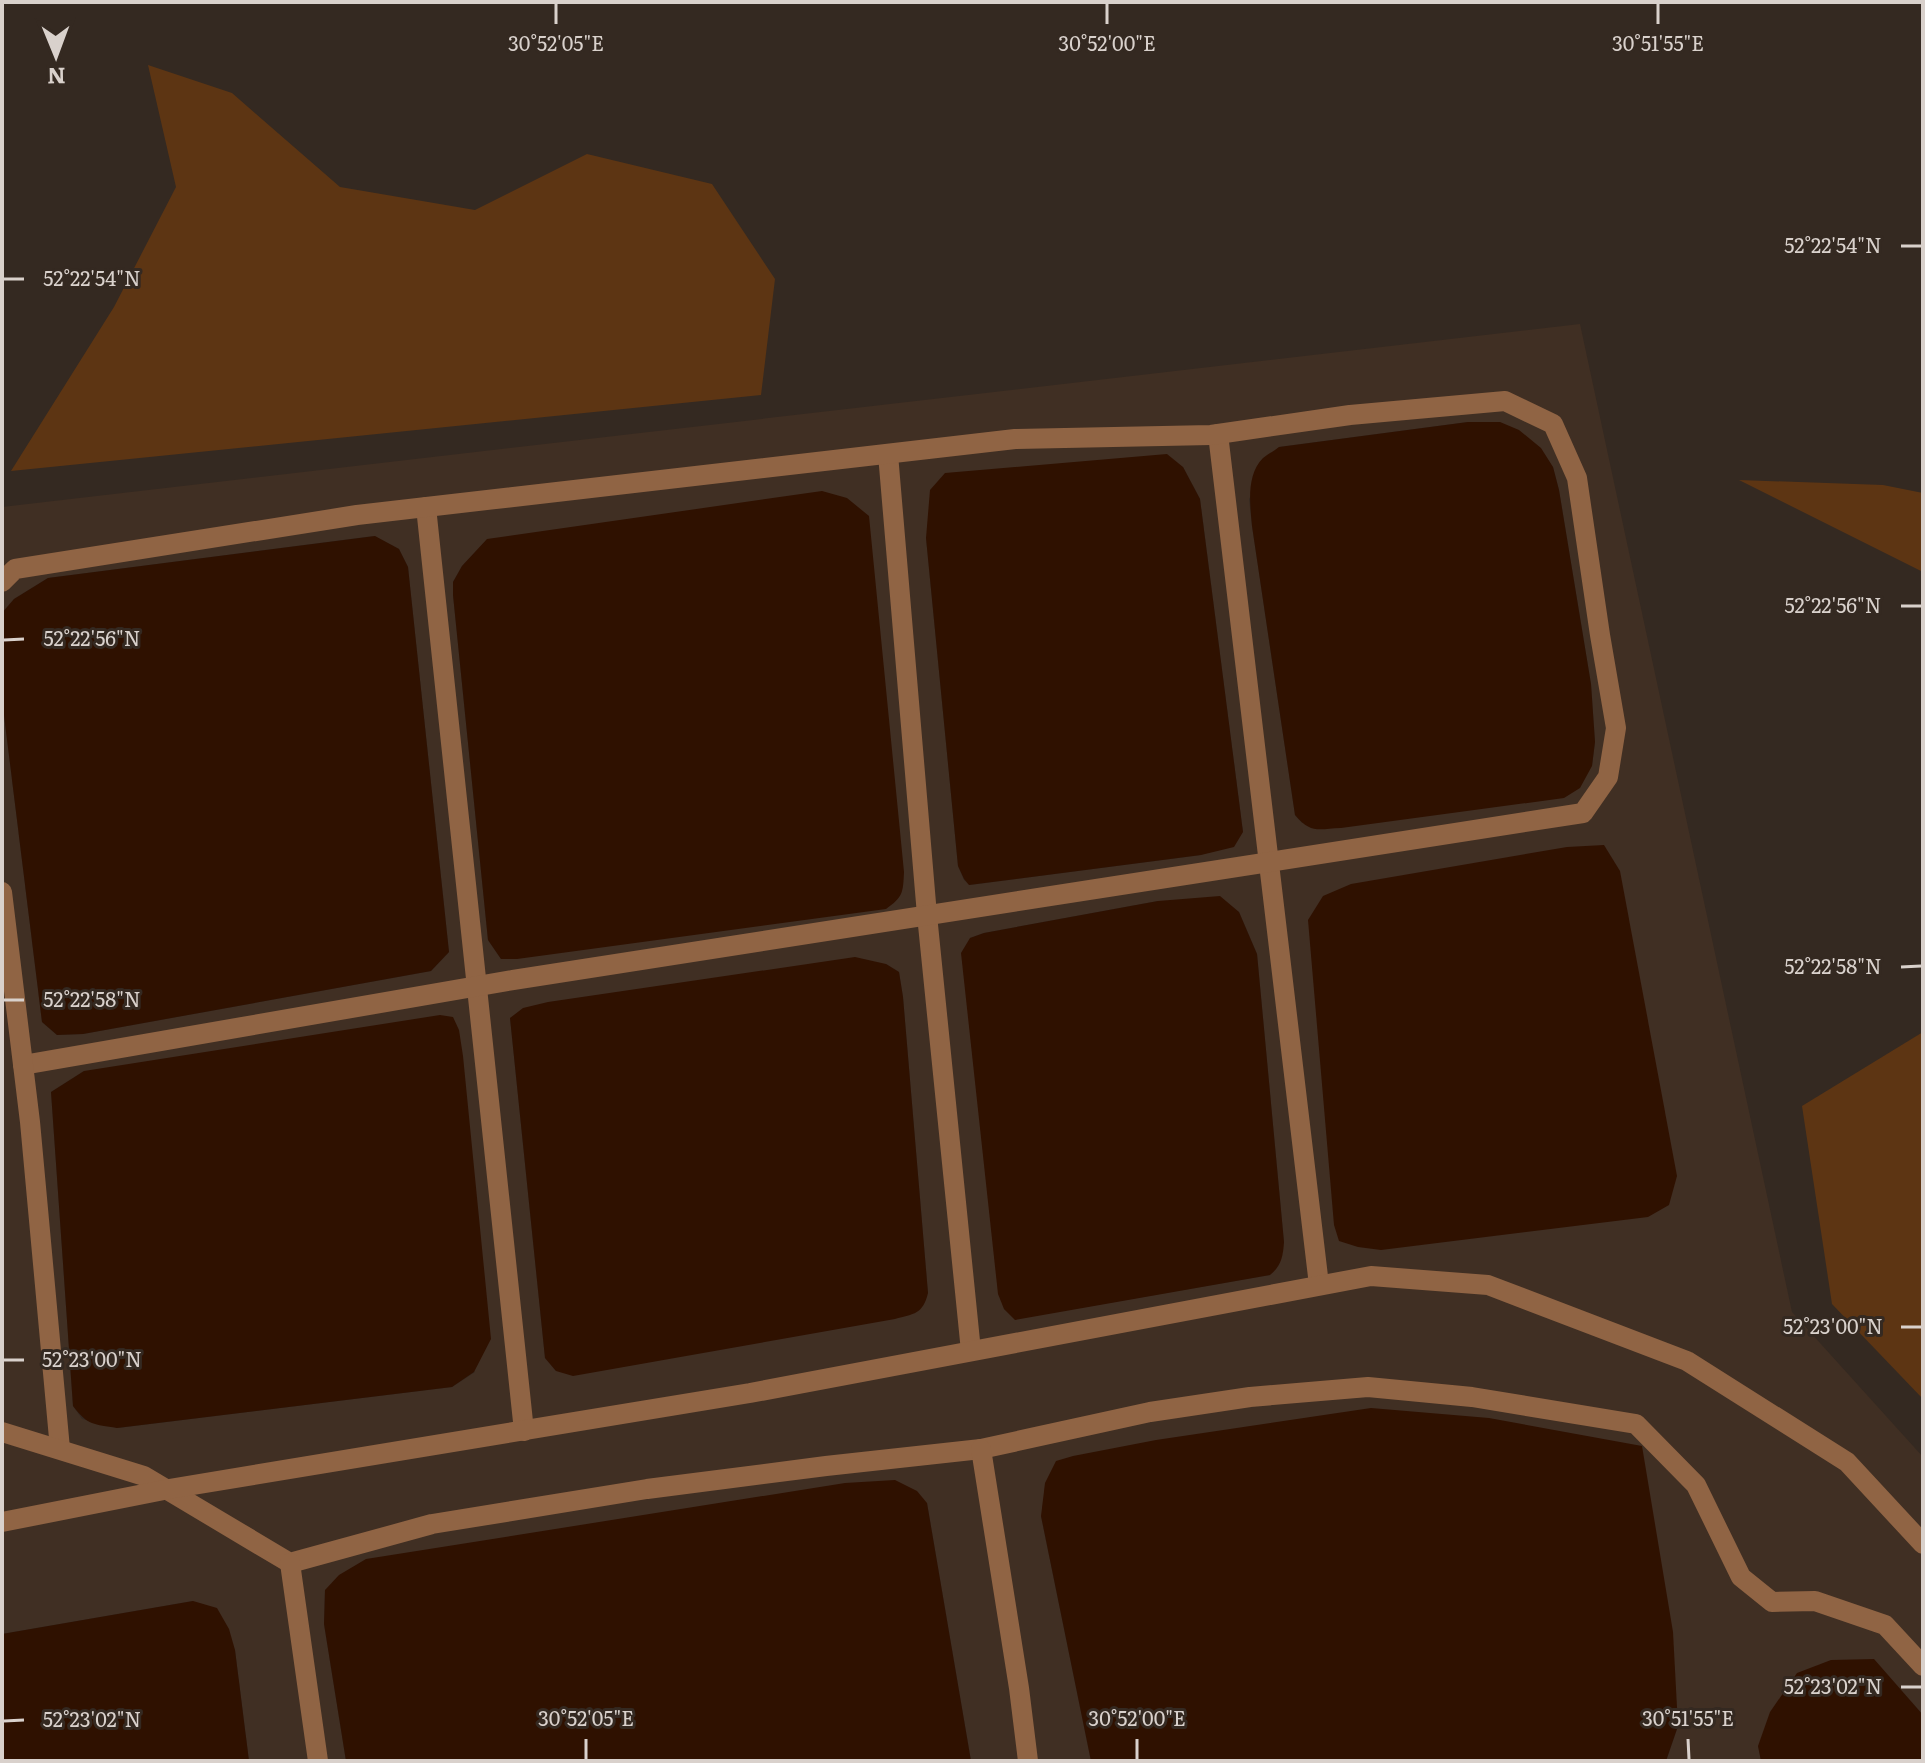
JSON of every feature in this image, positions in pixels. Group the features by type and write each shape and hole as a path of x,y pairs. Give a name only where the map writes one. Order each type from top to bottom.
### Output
{"lane":[{"path":"2,582 15,569 357,515 1015,439 1218,434 1350,415 1505,401 1553,424 1577,478 1616,728 1608,777 1583,813 476,987 23,1065"},
{"path":"1218,434 1319,1285"},
{"path":"888,454 927,915 971,1351"},
{"path":"426,507 524,1431"},
{"path":"2,892 30,1122 60,1449"},
{"path":"2,1522 169,1489 750,1393 1371,1276 1488,1285 1687,1361 1847,1462 1923,1544"},
{"path":"2,1432 144,1476 290,1563 432,1524 647,1489 981,1449 1150,1412 1250,1397 1368,1387 1472,1397 1636,1424 1696,1485 1741,1577 1772,1602 1815,1601 1885,1625 1923,1666"},
{"path":"981,1449 1028,1761"},
{"path":"290,1563 318,1761"}],"shaded area":[{"path":"148,65 232,93 340,187 475,210 587,154 712,184 775,279 761,395 11,471 114,307 176,187"},
{"path":"1580,324 1792,1312 1923,1457 1923,1715 1874,1660 1758,1746 1761,1761 1666,1761 1678,1726 1041,1516 1091,1761 971,1761 927,1503 325,1590 324,1624 346,1761 249,1761 235,1650 193,1601 2,1634 2,699 42,1022 57,1035 83,1034 431,971 449,952 408,567 399,549 374,536 48,578 14,599 2,613 2,507","holes":["1468,422 1500,422 1553,467 1591,684 1595,742 1592,766 1302,823 1295,815 1249,499 1279,447","1183,467 1200,499 1243,832 1201,855 970,885 964,880 958,866 926,538","487,540 501,959 488,940 453,582 462,566","1158,901 1239,912 1257,954 1284,1242 1270,1275 1015,1319 1004,1309 970,938","886,964 899,972 928,1293 556,1371 545,1358 510,1018","84,1071 475,1372 452,1387 118,1428 82,1419 73,1406 51,1092"]},
{"path":"1468,422 1500,422 1519,430 1541,448 1553,467 1591,684 1595,742 1592,766 1580,788 1564,798 1341,828 1311,828 1295,815 1252,526 1250,490 1254,473 1263,458 1279,447"},
{"path":"1167,454 1183,467 1200,499 1243,832 1234,847 1201,855 969,885 958,866 926,538 930,490 945,473"},
{"path":"1739,480 1883,485 1923,493 1923,572"},
{"path":"822,491 847,498 869,516 904,872 899,898 886,909 501,959 488,940 453,595 453,582 462,566 487,539"},
{"path":"375,536 399,549 408,567 449,952 431,971 83,1034 57,1035 42,1022 2,699 2,613 14,599 48,578"},
{"path":"1604,845 1620,871 1677,1176 1669,1205 1648,1217 1381,1250 1339,1241 1334,1225 1308,920 1323,896 1351,884 1567,847"},
{"path":"1220,896 1239,912 1257,954 1284,1242 1279,1265 1270,1275 1015,1320 1004,1309 998,1294 961,953 970,938 984,933 1158,901"},
{"path":"855,957 886,964 899,972 928,1293 923,1305 912,1314 895,1319 573,1376 556,1371 545,1358 510,1018 523,1008 548,1002"},
{"path":"440,1015 453,1017 459,1030 491,1339 474,1372 452,1387 117,1428 87,1421 73,1406 51,1092 84,1071"},
{"path":"1923,1032 1923,1399 1832,1304 1802,1106"},
{"path":"1371,1408 1489,1418 1642,1446 1673,1632 1678,1726 1666,1761 1091,1761 1041,1516 1045,1483 1056,1461 1156,1440"},
{"path":"895,1480 917,1491 927,1503 971,1761 346,1761 324,1624 325,1590 339,1575 366,1559 845,1483"},
{"path":"193,1601 217,1608 229,1629 235,1650 249,1761 2,1761 2,1634"},
{"path":"1874,1659 1923,1715 1923,1761 1761,1761 1758,1746 1770,1712 1797,1673 1831,1660"}]}
